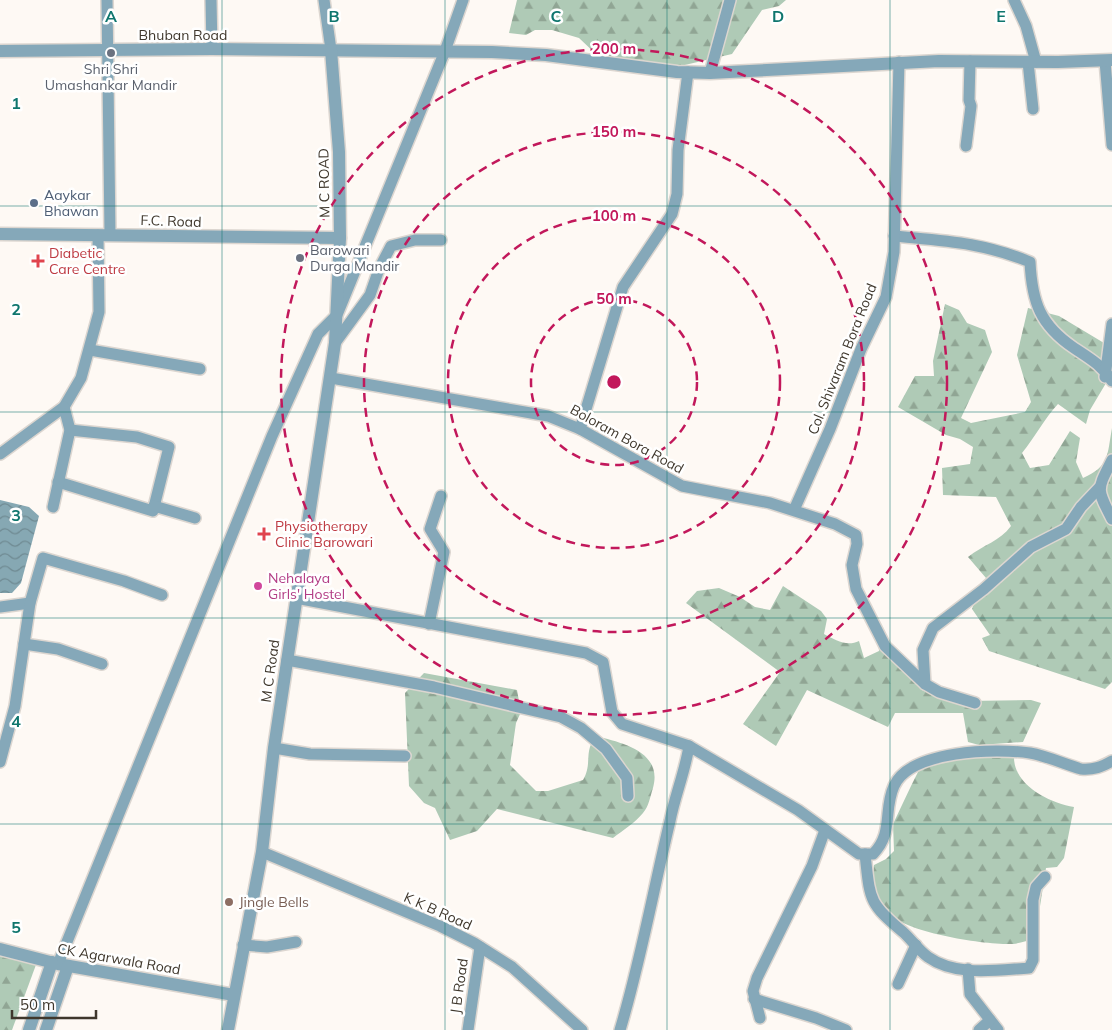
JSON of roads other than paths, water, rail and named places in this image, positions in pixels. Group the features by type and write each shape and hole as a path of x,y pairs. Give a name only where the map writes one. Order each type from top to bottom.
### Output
{"street":[{"path":"0,454 64,408 81,378 99,312 104,235 109,50 107,0"},
{"path":"211,0 212,49"},
{"path":"324,0 331,50"},
{"path":"29,1030 59,964 272,436 318,334 337,315 445,51 463,0"},
{"path":"710,73 730,0"},
{"path":"1014,0 1026,26 1032,62 1033,109"},
{"name":"Bhuban Road","path":"0,51 212,49 445,51 546,56 710,73 899,62 1108,60"},
{"name":"M C ROAD","path":"331,50 339,152 340,238 337,315"},
{"path":"1108,60 1112,145"},
{"path":"966,146 971,106 969,100 970,61"},
{"name":"Col. Shivaram Bora Road","path":"794,510 830,429 861,349 886,297 894,252 899,62"},
{"path":"580,429 623,286 672,214 676,194 678,150 688,72"},
{"name":"F.C. Road","path":"0,234 340,238"},
{"path":"894,236 962,241 1005,252 1030,262 1031,292 1041,318 1072,346 1094,360 1108,377"},
{"path":"335,343 370,295 379,269 391,246 415,240 441,240"},
{"name":"M C Road","path":"228,1030 262,852 274,748 296,598 332,378 337,315"},
{"path":"1108,377 1112,324"},
{"path":"90,350 200,369"},
{"name":"Boloram Bora Road","path":"332,378 536,413 560,419 682,486 770,503 835,524 856,535 857,544 852,565 856,589 885,646 925,684 939,692 975,703"},
{"path":"53,507 70,430 64,408"},
{"path":"58,482 153,511 169,447 137,437 70,430"},
{"path":"925,684 923,650 932,628 984,589 1031,547 1066,529 1099,488 1112,460"},
{"path":"1099,488 1100,495 1112,518"},
{"path":"429,624 444,552 430,529 440,496"},
{"path":"154,506 194,518"},
{"path":"0,762 15,706 30,603 43,558 124,581 162,595"},
{"path":"296,598 586,652 603,662 612,712 622,724 688,746 798,810 860,854 873,854 883,844 894,786 904,773 929,760 965,753 1016,752 1029,753 1090,770 1099,768 1112,760"},
{"path":"0,608 30,603"},
{"path":"24,644 58,649 102,664"},
{"path":"287,660 434,687 561,717 581,728 606,750 627,778 628,796"},
{"path":"620,1030 638,969 670,818 686,766 688,746"},
{"path":"274,748 310,754 405,756"},
{"path":"760,1018 753,991 757,978 812,866 825,830"},
{"name":"K K B Road","path":"262,852 440,926 480,946 512,967 582,1030"},
{"path":"865,854 873,903 886,920 928,956 945,966 968,969 986,971 1029,968 1032,964 1033,900 1036,887 1045,877"},
{"path":"243,945 267,946 296,942"},
{"path":"898,984 916,945"},
{"name":"J B Road","path":"468,1030 480,946"},
{"name":"CK Agarwala Road","path":"0,949 59,964 234,995"},
{"path":"46,1030 59,964"},
{"path":"968,969 970,994 998,1030"},
{"path":"754,999 816,1018 846,1030"},
{"path":"978,1030 990,1020"}],"water":[{"path":"0,500 29,507 39,516 21,583 12,593 0,593"}],"place":[{"name":"Shri Shri Umashankar Mandir","path":"111,53"},
{"name":"Aaykar Bhawan","path":"34,203"},
{"name":"Barowari Durga Mandir","path":"300,258"},
{"name":"Diabetic Care Centre","path":"38,261"},
{"name":"Physiotherapy Clinic Barowari","path":"264,534"},
{"name":"Nehalaya Girls' Hostel","path":"258,586"},
{"name":"Jingle Bells","path":"229,902"}]}
